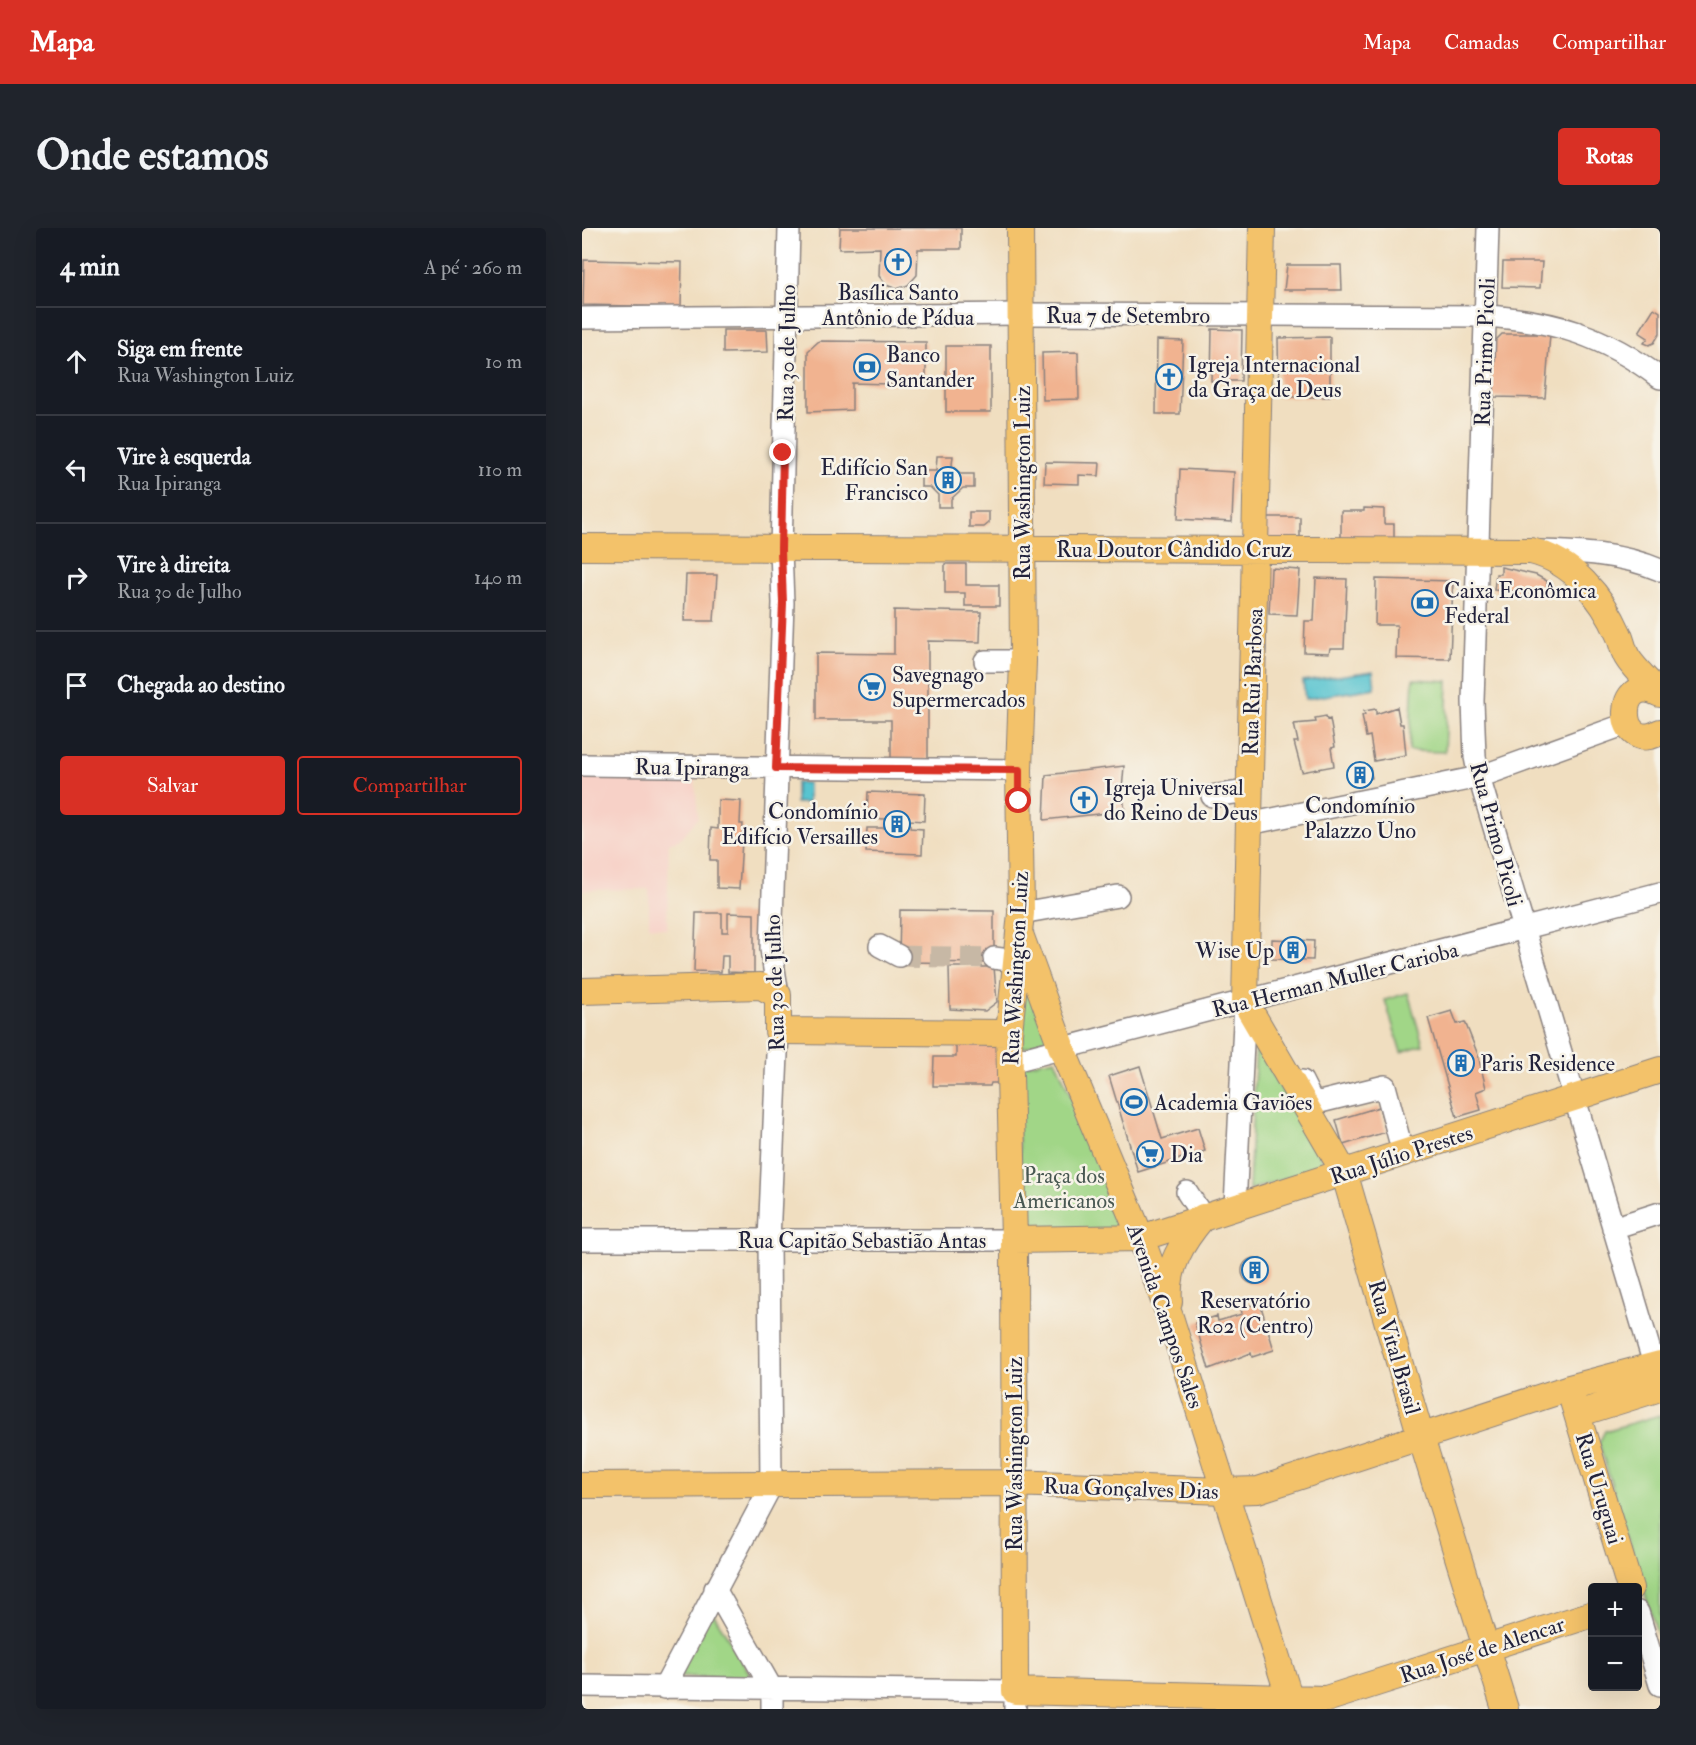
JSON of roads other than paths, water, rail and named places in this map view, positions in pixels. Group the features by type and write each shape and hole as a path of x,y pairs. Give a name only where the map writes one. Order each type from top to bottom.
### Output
{"main road":[{"name":"Rua Washington Luiz","path":"1015,1700 1014,1240 1010,1033 1005,960 1020,922 1019,770 1023,661 1023,549 1020,228"},
{"name":"Rua Rui Barbosa","path":"1245,1002 1262,228"},
{"name":"Rua Doutor Cândido Cruz","path":"582,547 781,550 1256,548 1531,551 1550,555 1562,562 1591,590 1615,627 1627,658"},
{"path":"1627,658 1659,693"},
{"path":"1627,658 1627,721 1660,753"},
{"path":"1627,721 1630,697 1643,690 1659,693"},
{"path":"1627,721 1643,736 1660,732"},
{"name":"Avenida Campos Sales","path":"1020,922 1062,1049 1141,1238 1170,1317 1292,1704"},
{"path":"582,992 761,986 778,995"},
{"name":"Rua 30 de Julho","path":"778,995 778,1031"},
{"name":"Rua Vital Brasil","path":"1245,1002 1344,1172 1421,1437 1504,1709"},
{"path":"778,1031 1010,1033"},
{"name":"Rua Júlio Prestes","path":"1141,1238 1660,1070"},
{"path":"1170,1317 1168,1287 1172,1267 1180,1247 1203,1217"},
{"name":"Rua Capitão Sebastião Antas","path":"1014,1240 1141,1238"},
{"path":"1577,1414 1659,1375"},
{"name":"Rua Gonçalves Dias","path":"582,1485 771,1486 1013,1483 1223,1491 1258,1490 1569,1388 1659,1375"},
{"name":"Rua Uruguai","path":"1569,1388 1629,1583"},
{"name":"Rua José de Alencar","path":"1015,1700 1292,1704 1326,1700 1588,1616"}],"street":[{"name":"Rua 30 de Julho","path":"778,995 771,949 783,603 781,550 789,228"},
{"name":"Rua Primo Picoli","path":"1488,228 1473,701 1475,757 1573,1098 1659,1375"},
{"name":"Rua 7 de Setembro","path":"582,318 1021,314 1485,316 1550,323 1582,332 1624,353 1660,378"},
{"path":"1531,551 1594,552 1625,558 1660,570"},
{"path":"985,661 1023,661"},
{"path":"1248,824 1479,777 1627,721"},
{"name":"Rua Ipiranga","path":"582,765 1019,770"},
{"path":"1212,796 1248,791"},
{"name":"Rua Herman Muller Carioba","path":"1010,1062 1524,931 1660,893"},
{"path":"1020,922 1118,896"},
{"path":"880,946 899,956"},
{"name":"Rua Rui Barbosa","path":"1235,1207 1245,1002"},
{"name":"Rua 30 de Julho","path":"664,1688 771,1486 769,1240 778,1031"},
{"path":"1298,1070 1312,1101 1320,1102 1385,1086 1403,1153"},
{"path":"1187,1192 1203,1217"},
{"path":"1613,1228 1660,1214"},
{"name":"Rua Capitão Sebastião Antas","path":"582,1240 1014,1240"},
{"path":"715,1589 772,1699"},
{"path":"1642,1625 1660,1685"},
{"name":"Rua José de Alencar","path":"582,1686 664,1688 772,1699 1015,1700"}],"water":[{"path":"1373,671 1375,688 1305,699 1303,681"},
{"path":"796,783 808,783 808,803 796,803"}],"tunnel":[{"path":"899,956 994,958"}],"place":[{"name":"Basílica Santo Antônio de Pádua","path":"898,262"},
{"name":"Banco Santander","path":"867,367"},
{"name":"Igreja Internacional da Graça de Deus","path":"1169,377"},
{"name":"Edifício San Francisco","path":"948,480"},
{"name":"Caixa Econômica Federal","path":"1425,603"},
{"name":"Savegnago Supermercados","path":"872,687"},
{"name":"Condomínio Palazzo Uno","path":"1360,775"},
{"name":"Igreja Universal do Reino de Deus","path":"1084,800"},
{"name":"Condomínio Edifício Versailles","path":"897,824"},
{"name":"Wise Up","path":"1293,950"},
{"name":"Paris Residence","path":"1461,1063"},
{"name":"Academia Gaviões","path":"1134,1102"},
{"name":"Dia","path":"1150,1154"},
{"name":"Reservatório R02 (Centro)","path":"1255,1270"}],"park label":[{"name":"Praça dos Americanos","path":"1064,1188"}]}
